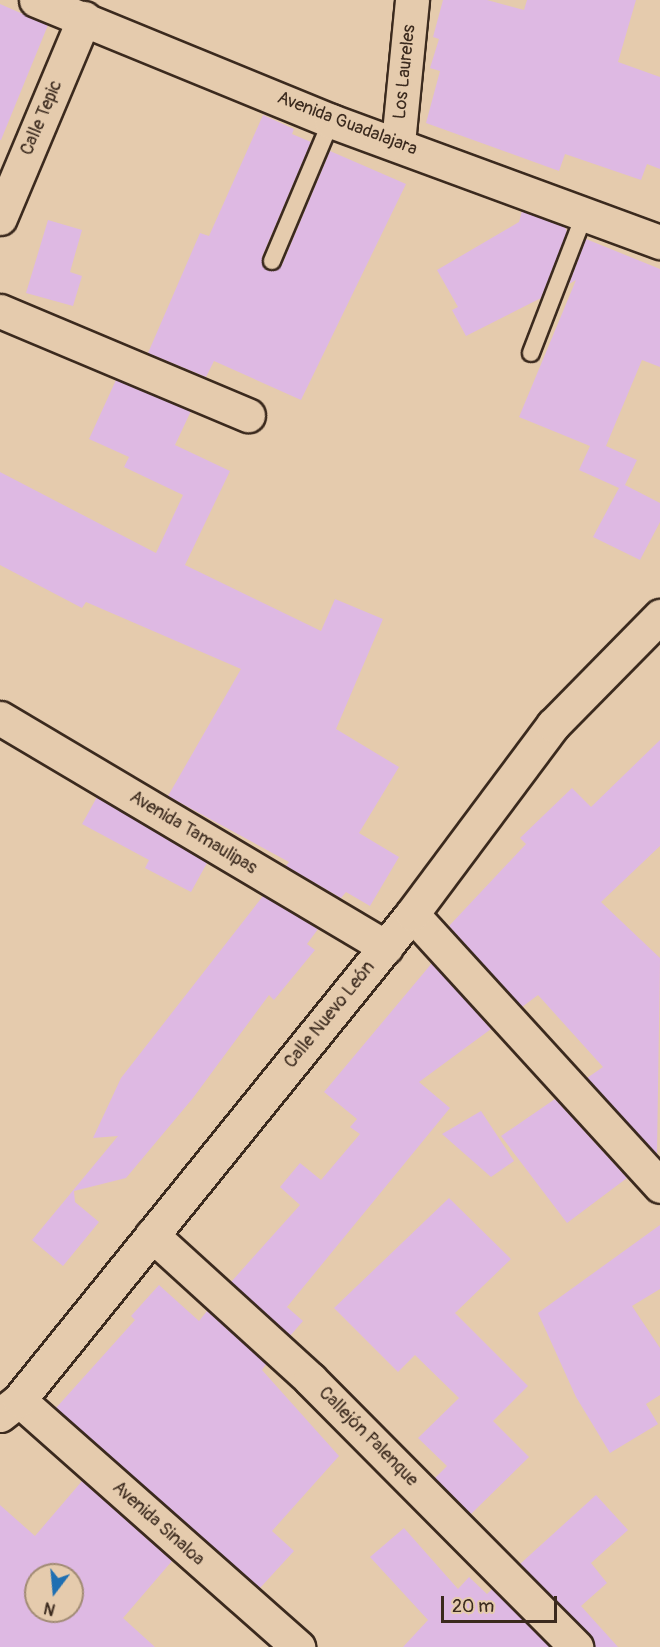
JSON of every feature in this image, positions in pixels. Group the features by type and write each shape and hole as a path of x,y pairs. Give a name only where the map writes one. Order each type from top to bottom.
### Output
{"street":[{"name":"Avenida Guadalajara","path":"36,0 331,121 398,143 660,242"},
{"name":"Los Laureles","path":"398,143 412,0"},
{"name":"Calle Tepic","path":"0,218 84,18"},
{"path":"0,311 248,415"},
{"name":"Calle Nuevo León","path":"10,1408 386,947 554,725 660,616"},
{"name":"Avenida Tamaulipas","path":"0,718 386,947"},
{"path":"412,914 660,1186"},
{"name":"Callejón Palenque","path":"152,1235 310,1379 576,1647"},
{"name":"Avenida Sinaloa","path":"10,1408 298,1647"}],"lane":[{"path":"272,261 331,121"},
{"path":"531,353 585,213"}],"building":[{"path":"443,0 487,0 524,10 527,0 636,0 618,62 660,77 660,169 647,164 641,180 565,154 559,171 426,123 440,71 430,68 439,39 433,37"},
{"path":"0,4 48,25 1,140 0,140"},
{"path":"263,115 294,129 292,134 311,142 262,257 267,270 274,271 282,265 330,151 406,184 301,400 214,361 206,377 148,353 200,233 209,236"},
{"path":"522,211 565,227 567,232 541,298 466,336 452,310 458,307 437,270 519,222"},
{"path":"48,220 82,230 70,272 82,276 73,306 26,293"},
{"path":"586,239 660,269 660,367 642,360 606,446 637,460 625,485 660,503 660,522 640,560 593,537 619,488 579,470 590,446 519,417 576,280 569,284"},
{"path":"116,380 191,411 175,445 230,471 185,565 321,631 335,599 383,619 336,729 399,767 359,833 399,857 370,906 346,892 341,898 286,866 289,862 168,796 241,669 86,602 82,608 0,565 0,472 156,553 183,495 124,467 129,457 89,439"},
{"path":"660,740 660,846 601,902 660,958 657,1155 587,1078 603,1067 538,995 522,1007 449,926 526,844 520,838 572,788 591,807"},
{"path":"97,797 207,863 191,892 145,868 149,860 82,824"},
{"path":"263,896 318,929 307,944 315,950 274,1000 269,995 193,1098 126,1178 74,1191 75,1202 99,1222 63,1266 32,1240 118,1136 93,1138 121,1078"},
{"path":"432,963 491,1029 419,1082 450,1108 287,1307 303,1321 290,1336 231,1282 300,1205 280,1187 300,1163 321,1180 360,1134 350,1127 357,1119 324,1092"},
{"path":"555,1099 627,1178 567,1223 501,1136"},
{"path":"481,1111 514,1161 491,1177 442,1134"},
{"path":"449,1198 511,1259 455,1313 528,1386 493,1421 529,1457 471,1514 435,1478 447,1466 418,1438 459,1398 415,1355 398,1372 334,1308"},
{"path":"660,1225 660,1289 632,1306 660,1348 660,1395 646,1404 658,1424 610,1453 576,1397 538,1313"},
{"path":"159,1285 199,1321 207,1311 266,1364 262,1370 339,1456 272,1531 294,1551 260,1588 56,1408 135,1320 131,1316"},
{"path":"82,1481 172,1561 123,1618 155,1647 0,1647 0,1505 35,1536"},
{"path":"596,1495 628,1530 591,1563 607,1583 581,1606 618,1647 594,1647 589,1634 520,1564"},
{"path":"404,1528 458,1589 469,1577 487,1594 492,1589 550,1647 403,1647 428,1620 370,1557"}]}
